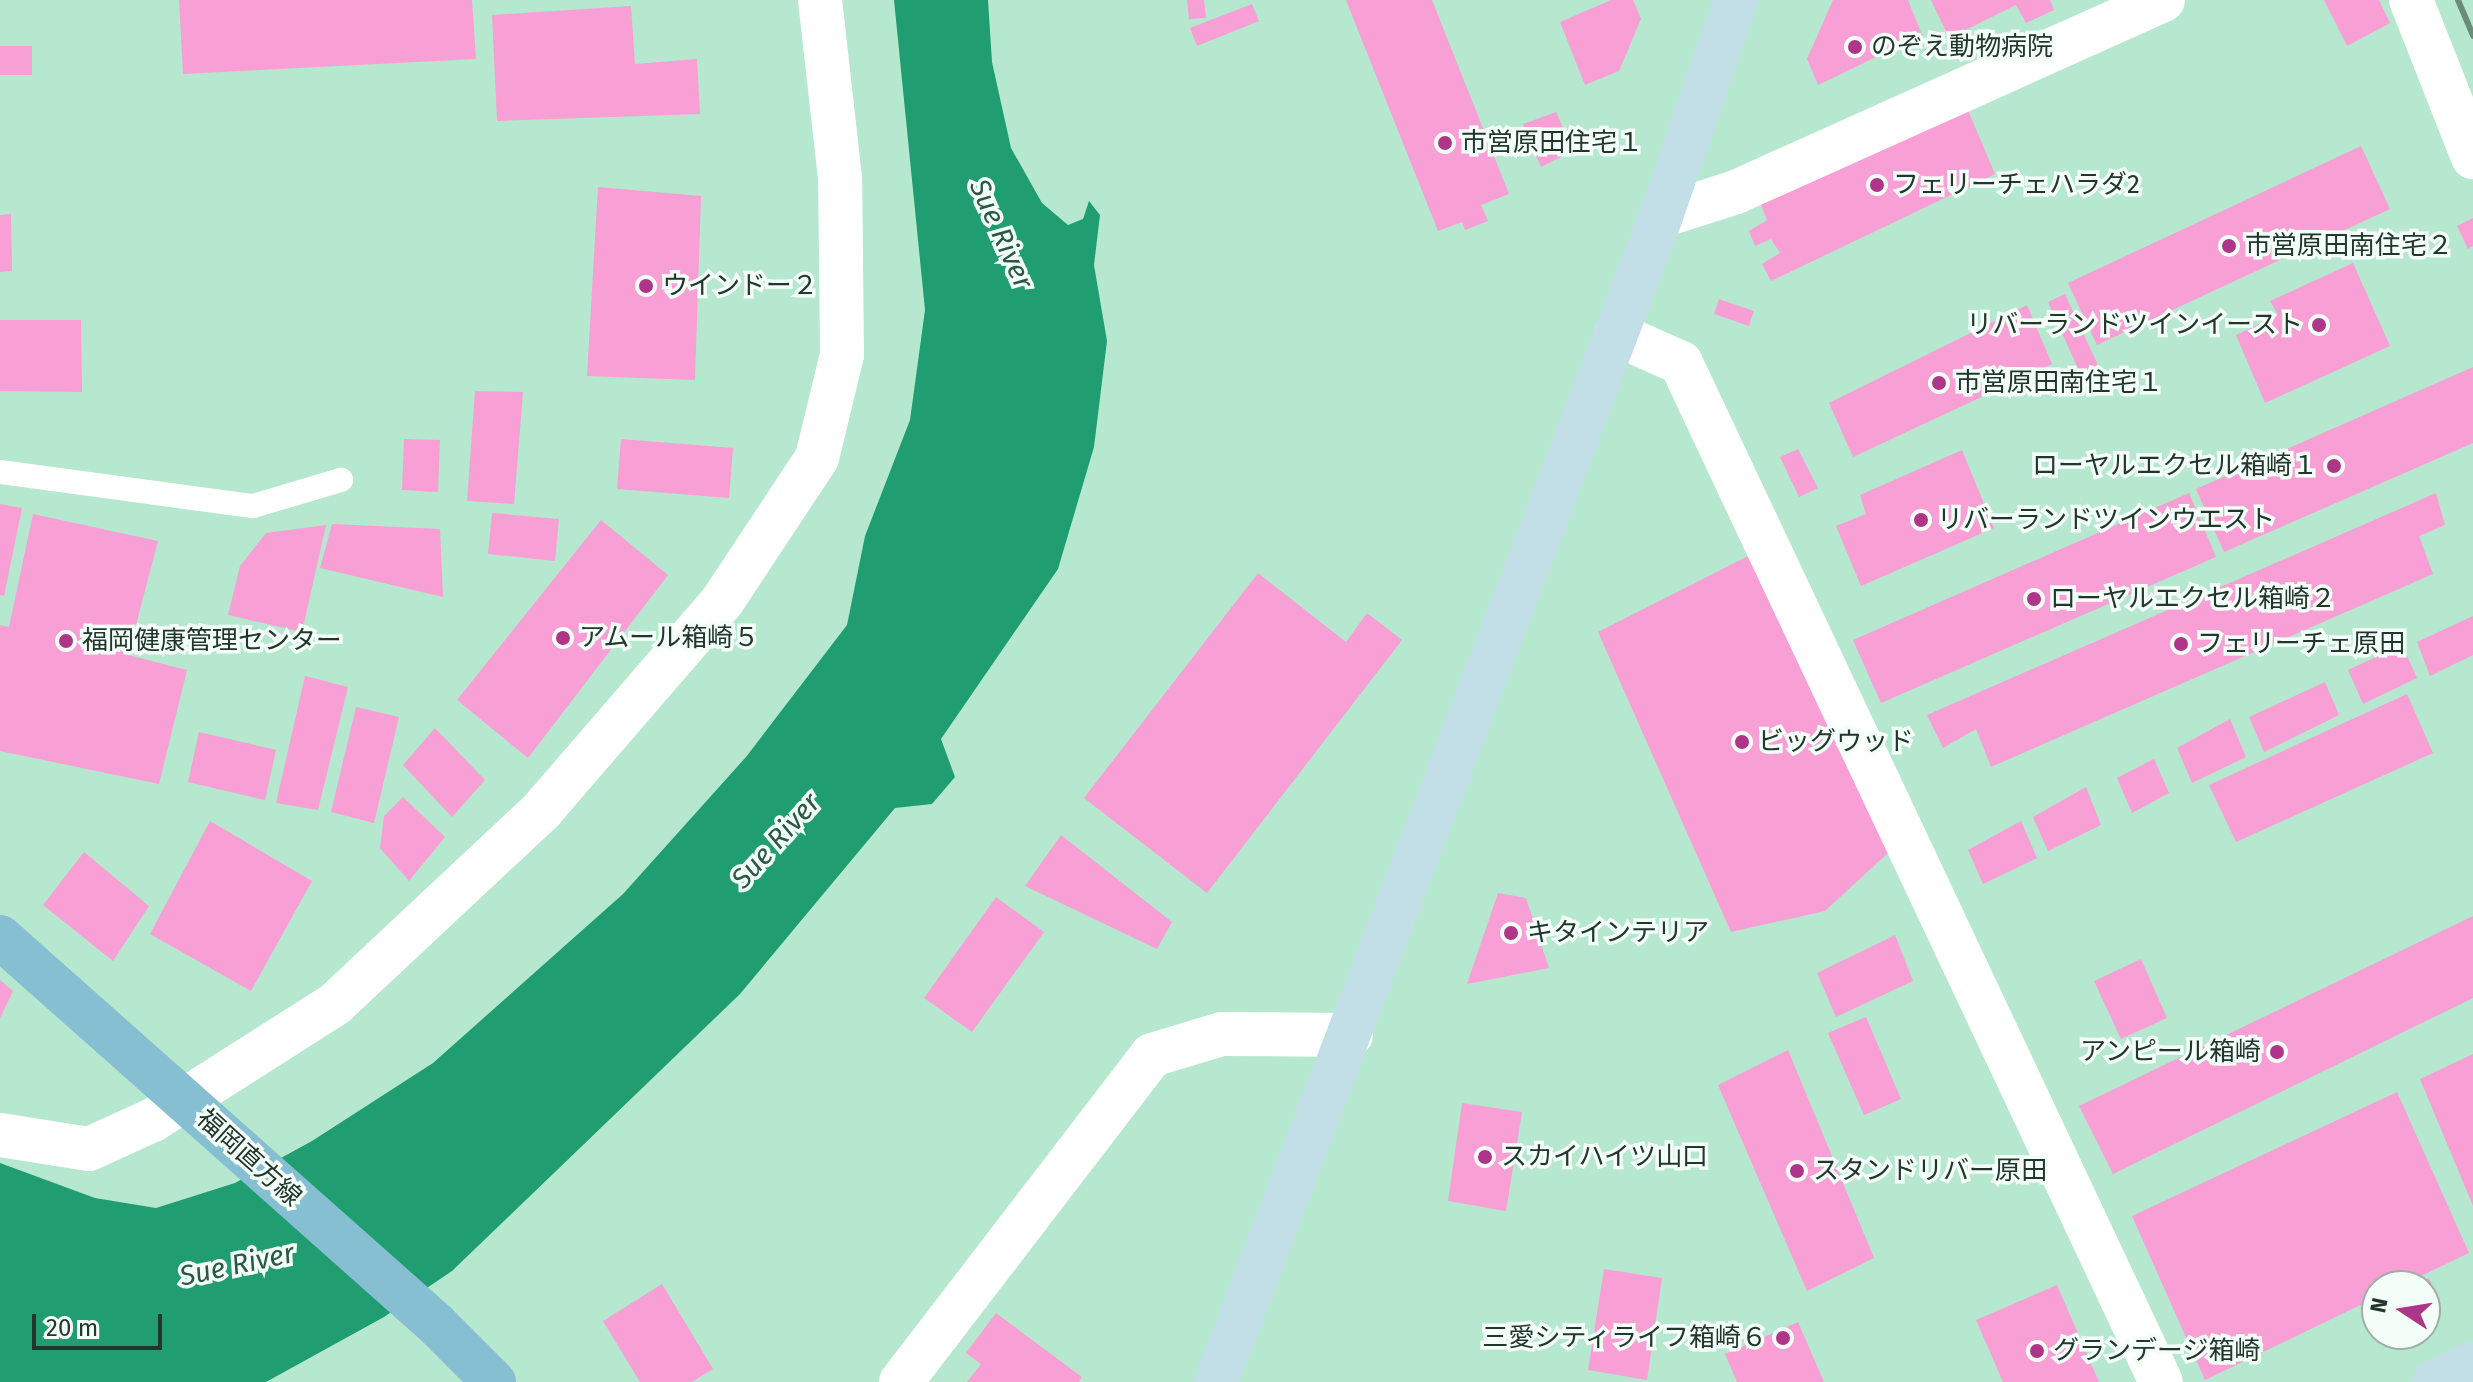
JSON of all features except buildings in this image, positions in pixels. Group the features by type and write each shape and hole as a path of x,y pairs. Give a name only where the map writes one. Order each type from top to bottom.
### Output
{"main road":[{"name":"福岡直方線","path":"0,937 436,1324 494,1382"}],"street":[{"path":"0,1135 89,1149 153,1120 199,1113 335,1004 542,810 723,600 817,458 842,355 840,178 820,0"},
{"path":"1216,1382 1661,216 1736,0"},
{"path":"1661,216 1736,192 2163,0"},
{"path":"2411,0 2471,146"},
{"path":"1616,334 1681,363 2161,1382"},
{"path":"901,1382 1152,1055 1222,1034 1351,1035"},
{"path":"2434,1382 2473,1364"}],"lane":[{"path":"0,472 253,506 341,480"}],"water":[{"name":"Sue River","path":"894,0 988,0 992,62 1011,148 1042,203 1068,225 1083,219 1089,201 1100,215 1094,265 1107,341 1094,447 1058,569 941,739 955,777 932,804 895,808 740,994 452,1271 384,1317 266,1382 0,1382 0,1163 95,1198 156,1208 235,1183 312,1141 433,1063 623,894 746,757 847,625 865,536 910,420 925,310"}],"railway":[{"path":"2458,0 2473,36"}],"place":[{"name":"のぞえ動物病院","path":"1855,47"},
{"name":"市営原田住宅１","path":"1445,143"},
{"name":"フェリーチェハラダ2","path":"1877,185"},
{"name":"市営原田南住宅２","path":"2229,246"},
{"name":"ウインドー２","path":"646,286"},
{"name":"リバーランドツインイースト","path":"2319,325"},
{"name":"市営原田南住宅１","path":"1939,383"},
{"name":"ローヤルエクセル箱崎１","path":"2334,466"},
{"name":"リバーランドツインウエスト","path":"1921,520"},
{"name":"ローヤルエクセル箱崎２","path":"2034,599"},
{"name":"アムール箱崎５","path":"563,638"},
{"name":"福岡健康管理センター","path":"66,641"},
{"name":"フェリーチェ原田","path":"2181,644"},
{"name":"ビッグウッド","path":"1742,742"},
{"name":"キタインテリア","path":"1511,933"},
{"name":"アンピール箱崎","path":"2277,1052"},
{"name":"スカイハイツ山口","path":"1485,1157"},
{"name":"スタンドリバー原田","path":"1797,1171"},
{"name":"三愛シティライフ箱崎６","path":"1783,1338"},
{"name":"グランデージ箱崎","path":"2037,1351"}]}
